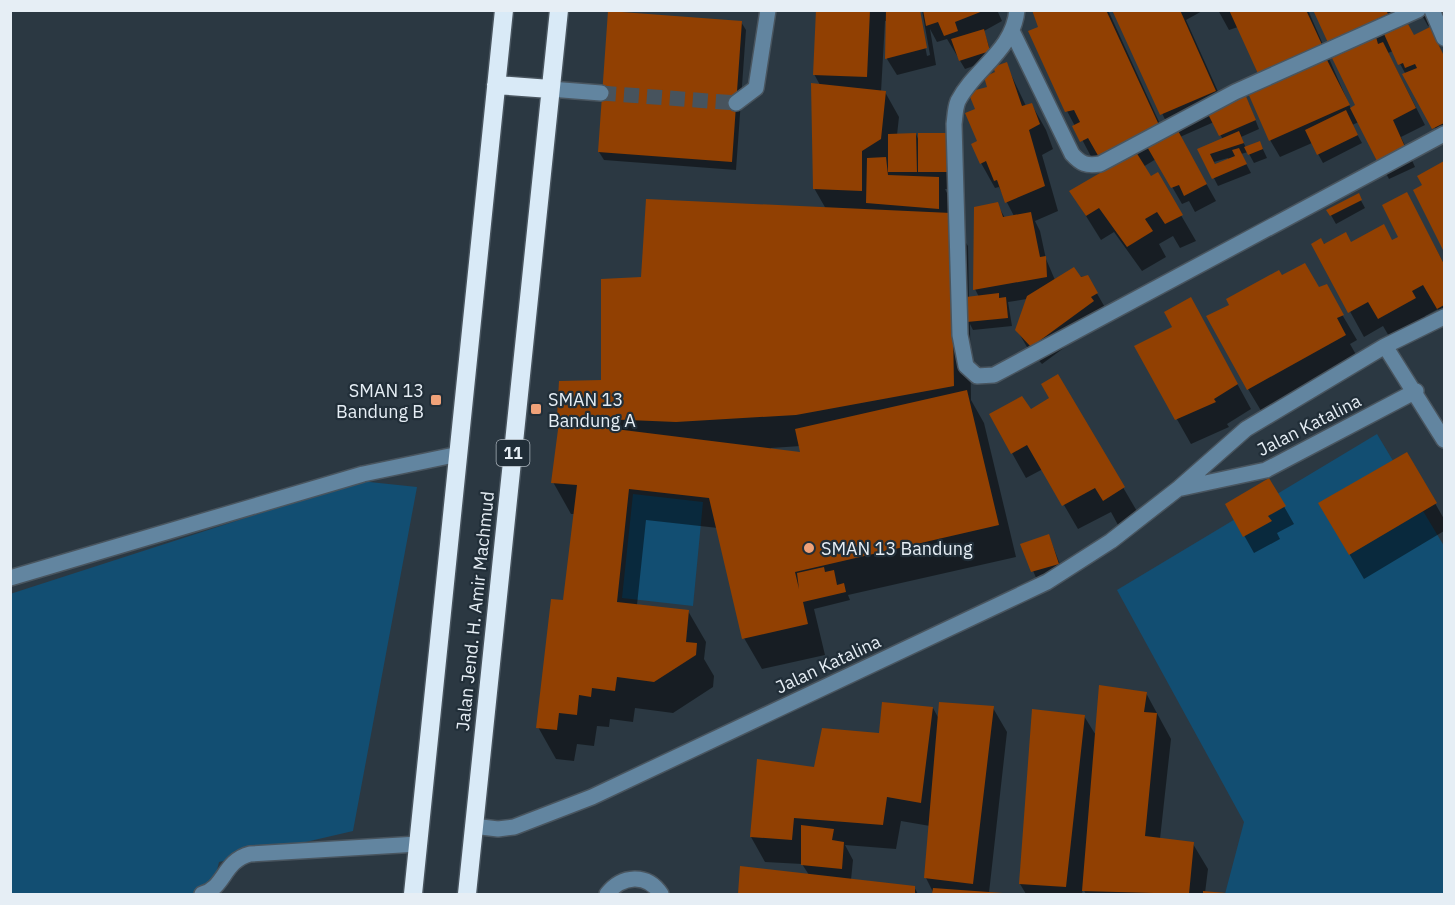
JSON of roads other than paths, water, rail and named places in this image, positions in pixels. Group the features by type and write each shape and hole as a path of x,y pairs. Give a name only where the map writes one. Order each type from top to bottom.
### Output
{"highway":[{"name":"Jalan Jend. H. Amir Machmud","path":"413,894 504,10"},
{"name":"Jalan Jend. H. Amir Machmud","path":"467,894 559,10"},
{"path":"496,86 550,89"}],"street":[{"path":"736,103 756,88 768,10"},
{"path":"1017,10 1012,31 1000,51 967,86 957,104 954,124 960,335 966,366 977,376 994,375 1444,134"},
{"path":"1432,10 1444,38"},
{"path":"1012,31 1072,154 1081,164 1089,166 1100,164 1235,92 1411,12"},
{"path":"550,89 601,93"},
{"name":"Jalan Katalina","path":"473,826 498,829 514,827 592,797 1047,582 1111,541 1179,488 1246,429 1385,346 1444,317"},
{"path":"1385,346 1416,391 1444,440"},
{"name":"Jalan Katalina","path":"1179,488 1266,470 1416,391"},
{"path":"10,578 363,474 459,454"},
{"path":"202,894 214,888 230,864 239,857 250,854 418,844"},
{"path":"607,894 626,879 639,878 650,882 661,894"}],"tunnel":[{"path":"601,93 736,103"}],"place":[{"name":"SMAN 13 Bandung B","path":"436,400"},
{"name":"SMAN 13 Bandung A","path":"536,409"},
{"name":"SMAN 13 Bandung","path":"809,548"}]}
